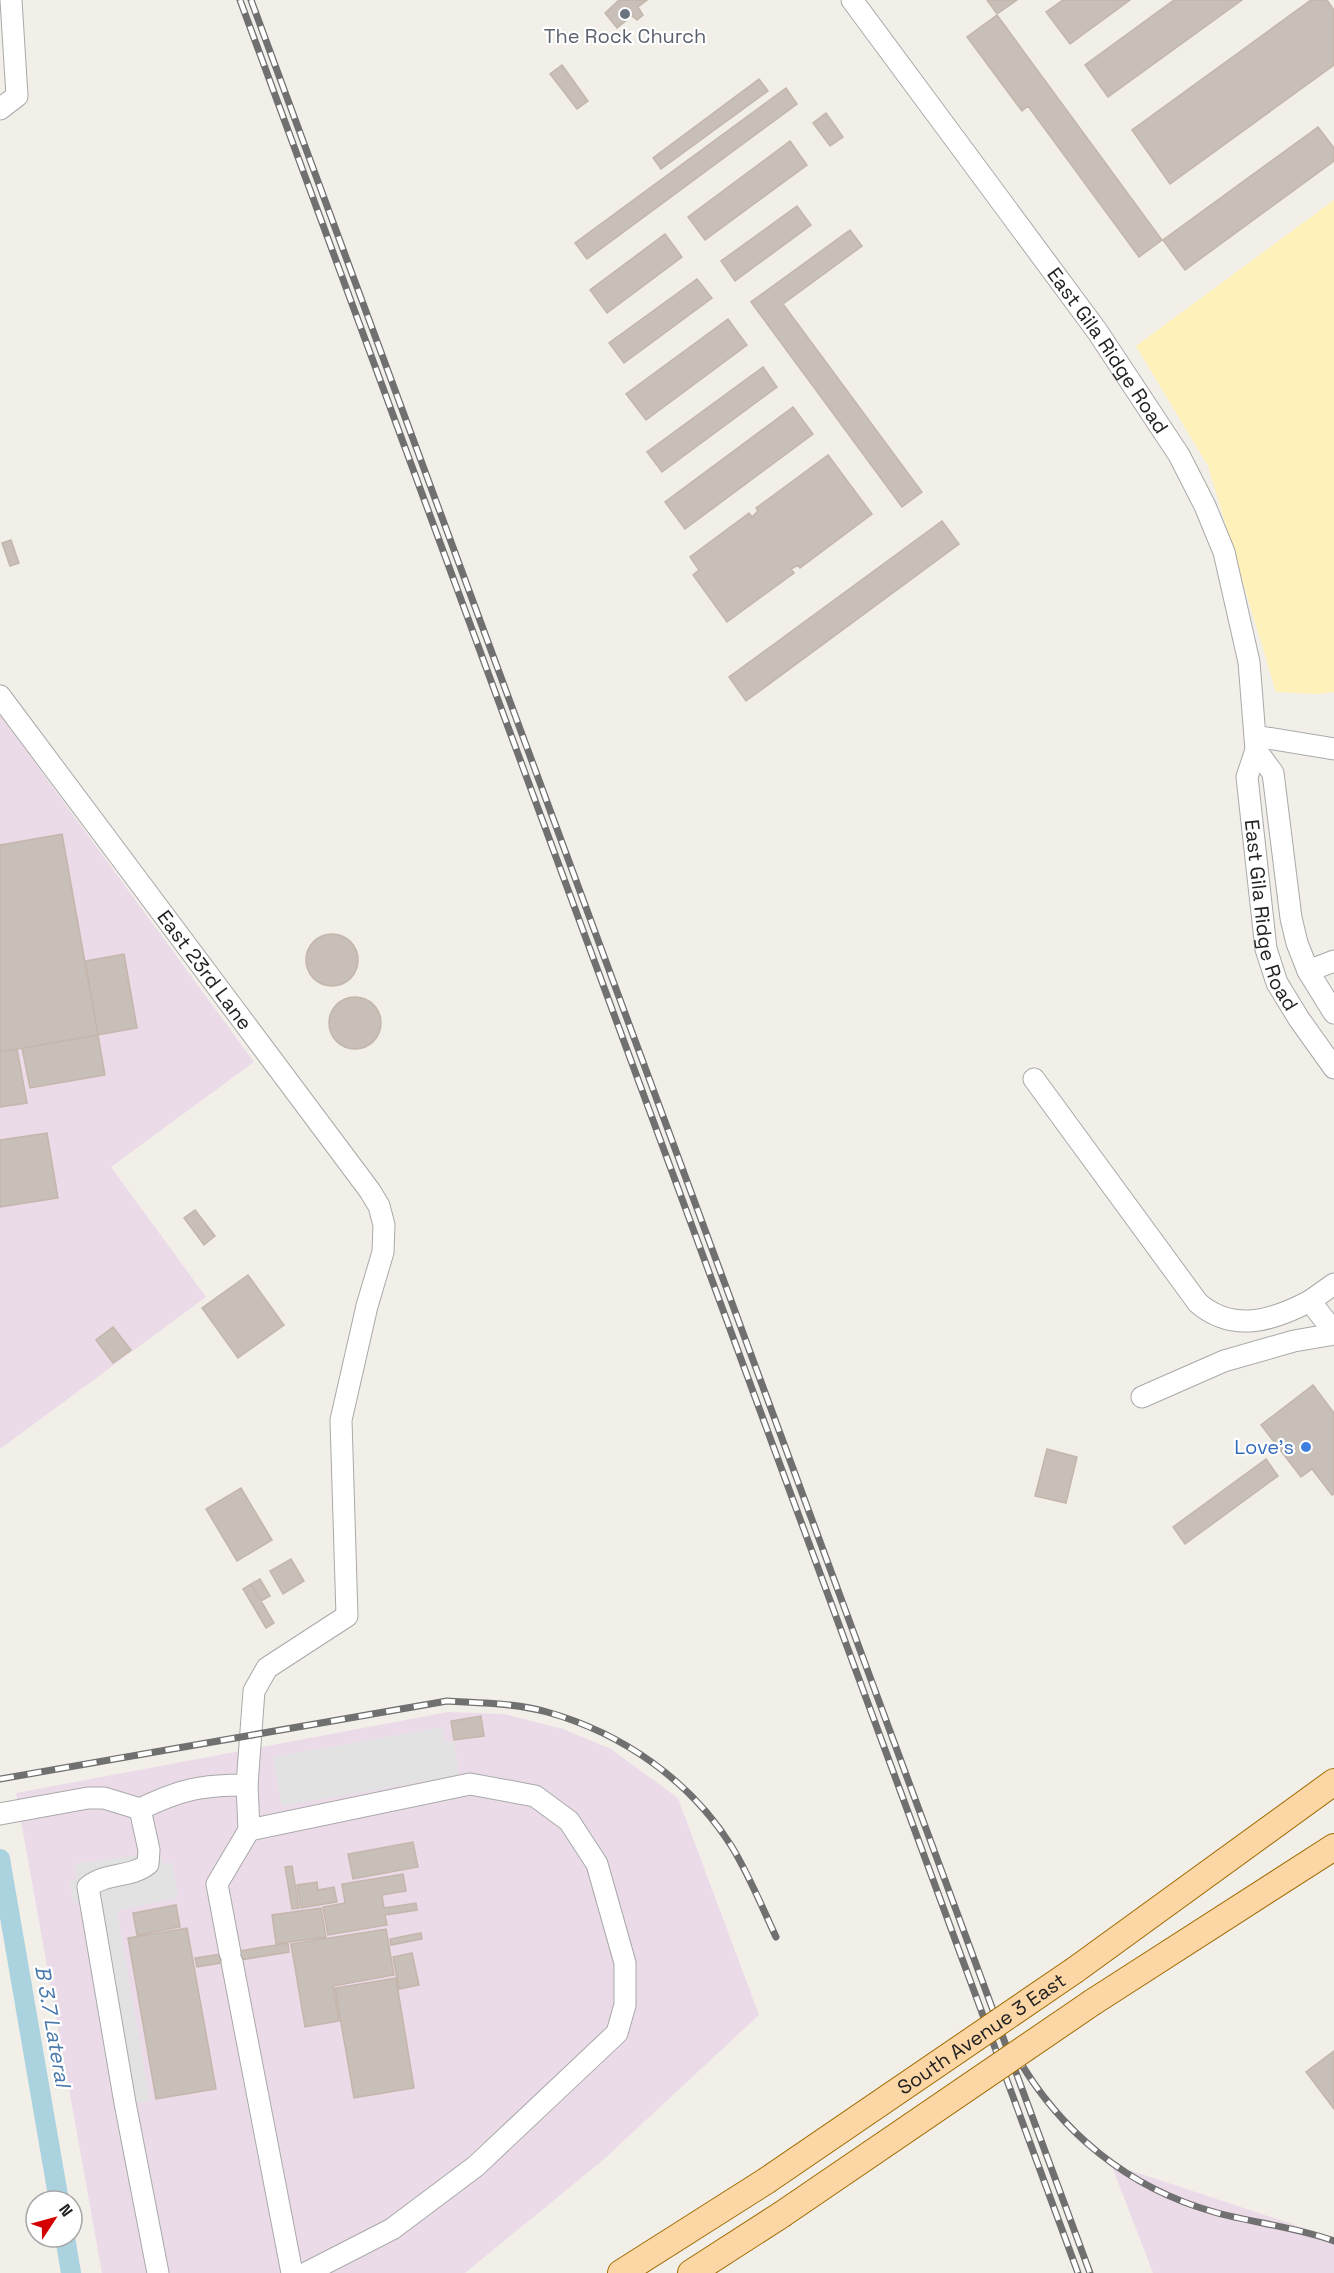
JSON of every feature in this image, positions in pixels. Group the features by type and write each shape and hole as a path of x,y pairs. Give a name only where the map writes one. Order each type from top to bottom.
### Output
{"main road":[{"name":"South Avenue 3 East","path":"621,2273 766,2181 1075,1970 1334,1782"},
{"name":"South Avenue 3 East","path":"691,2273 781,2215 1093,2002 1334,1847"}],"street":[{"path":"0,109 17,96 11,0"},
{"name":"East Gila Ridge Road","path":"852,0 1097,331 1179,455 1205,506 1224,552 1248,662 1255,743 1247,777 1266,949 1277,983 1334,1068"},
{"name":"East 23rd Lane","path":"0,696 370,1191 379,1206 384,1225 383,1252 367,1306 341,1420 347,1616 267,1668 254,1691 247,1785"},
{"path":"1255,743 1334,749"},
{"name":"East Gila Ridge Road","path":"1255,743 1273,773 1291,918 1297,943 1308,971 1334,1013"},
{"path":"1308,971 1334,961"},
{"path":"1034,1079 1198,1303 1212,1315 1234,1322 1281,1317 1334,1284"},
{"path":"1142,1397 1224,1361 1294,1341 1334,1333 1310,1301"},
{"path":"249,1830 470,1784 535,1796 568,1821 597,1864 625,1963 625,2005 617,2033 476,2166 392,2229 306,2273"},
{"path":"0,1814 88,1798 104,1798 141,1809 173,1793 202,1785 247,1785 249,1830 217,1884 292,2273"},
{"path":"141,1809 149,1850 148,1864 140,1870 97,1879 88,1887 125,2103 158,2273"}],"shaded area":[{"path":"0,715 254,1062 111,1167 206,1297 0,1449"},
{"path":"448,1712 504,1714 563,1729 611,1749 678,1798 759,2015 602,2161 465,2273 102,2273 16,1793"},
{"path":"443,1727 445,1742 454,1741 459,1775 282,1806 273,1757"},
{"path":"159,1852 163,1864 172,1862 178,1898 117,1911 150,2101 116,2107 79,1903 73,1901 70,1882 77,1878 75,1864"},
{"path":"1111,2164 1334,2238 1334,2273 1153,2273"}],"sand":[{"path":"1334,200 1334,692 1317,694 1276,692 1208,466 1136,346"}],"building":[{"name":"The Rock Church","path":"619,0 647,0 638,7 643,15 637,20 632,16 617,28 605,13"},
{"path":"987,0 1017,0 997,14"},
{"path":"1063,0 1130,0 1070,44 1046,12"},
{"path":"1174,0 1242,0 1108,97 1085,65"},
{"path":"1311,0 1327,0 1334,10 1334,65 1170,184 1132,130"},
{"path":"997,15 1162,240 1139,257 1028,106 1022,111 967,37"},
{"path":"562,65 588,101 577,109 550,74"},
{"path":"759,79 768,91 661,169 653,158"},
{"path":"786,88 797,104 587,259 575,243"},
{"path":"826,113 843,137 830,146 813,123"},
{"path":"1318,127 1334,148 1334,161 1185,270 1163,240"},
{"path":"790,141 807,165 705,240 688,217"},
{"path":"797,206 811,225 735,281 721,261"},
{"path":"850,230 862,246 783,304 922,492 902,507 751,302"},
{"path":"665,234 682,257 607,313 590,290"},
{"path":"697,279 712,298 624,363 609,343"},
{"path":"728,319 747,345 646,420 626,394"},
{"path":"763,367 777,387 662,472 647,452"},
{"path":"793,407 813,434 685,529 665,502"},
{"path":"828,455 872,514 800,568 798,565 791,569 794,573 727,622 693,575 699,570 690,557 749,513 752,517 758,511 756,508"},
{"path":"942,521 959,544 746,701 729,677"},
{"path":"11,540 19,563 10,566 2,543"},
{"path":"62,834 98,1035 0,1052 0,845"},
{"path":"327,934 337,934 351,941 358,960 351,979 337,986 327,986 317,982 310,975 306,965 306,955 310,945 317,938"},
{"path":"124,954 137,1028 98,1035 85,961"},
{"path":"350,997 360,997 374,1004 381,1023 374,1042 360,1049 350,1049 340,1045 333,1038 329,1028 329,1018 333,1008 340,1001"},
{"path":"98,1035 105,1075 30,1088 22,1048"},
{"path":"17,1049 27,1103 0,1107 0,1052"},
{"path":"47,1133 58,1198 0,1207 0,1140"},
{"path":"195,1210 215,1236 204,1245 184,1218"},
{"path":"248,1275 284,1325 238,1358 202,1308"},
{"path":"113,1327 131,1350 113,1363 96,1340"},
{"name":"Love's","path":"1313,1385 1334,1413 1334,1494 1332,1495 1312,1469 1301,1477 1261,1425"},
{"path":"1047,1449 1077,1457 1066,1503 1035,1496"},
{"path":"1266,1459 1278,1476 1185,1544 1173,1527"},
{"path":"241,1488 272,1540 237,1561 206,1509"},
{"path":"291,1559 304,1581 283,1594 270,1571"},
{"path":"260,1579 270,1596 261,1601 251,1584"},
{"path":"251,1584 274,1623 266,1628 243,1589"},
{"path":"481,1716 484,1736 454,1740 451,1721"},
{"path":"413,1842 418,1867 353,1879 348,1854"},
{"path":"292,1866 299,1908 292,1909 285,1867"},
{"path":"403,1874 406,1891 382,1895 384,1908 416,1903 417,1910 385,1915 387,1925 328,1935 323,1907 345,1903 342,1884"},
{"path":"317,1882 318,1890 334,1887 337,1902 301,1908 297,1885"},
{"path":"176,1905 180,1927 137,1935 133,1913"},
{"path":"321,1908 326,1937 276,1944 272,1915"},
{"path":"187,1928 216,2089 156,2099 128,1938"},
{"path":"386,1929 394,1975 333,1986 339,2021 305,2027 291,1944"},
{"path":"421,1933 422,1939 391,1945 390,1939"},
{"path":"288,1943 289,1952 197,1967 195,1958"},
{"path":"412,1953 419,1985 399,1989 393,1957"},
{"path":"396,1978 414,2088 354,2098 335,1988"},
{"path":"1334,2051 1334,2109 1306,2072"}],"waterway":[{"name":"B 3.7 Lateral","path":"0,1859 57,2189"},
{"name":"B 3.7 Lateral","path":"67,2249 71,2273"}],"railway":[{"path":"240,0 1078,2273"},
{"path":"251,0 1090,2273"},
{"path":"0,1779 447,1701 535,1709 575,1721 602,1733 652,1762 675,1780 715,1823 732,1847 776,1937"},
{"path":"1016,2055 1053,2109 1075,2132 1125,2172 1183,2202 1214,2212 1305,2232 1334,2241"}],"place":[{"name":"The Rock Church","path":"625,14"},
{"name":"Love's","path":"1306,1447"}]}
